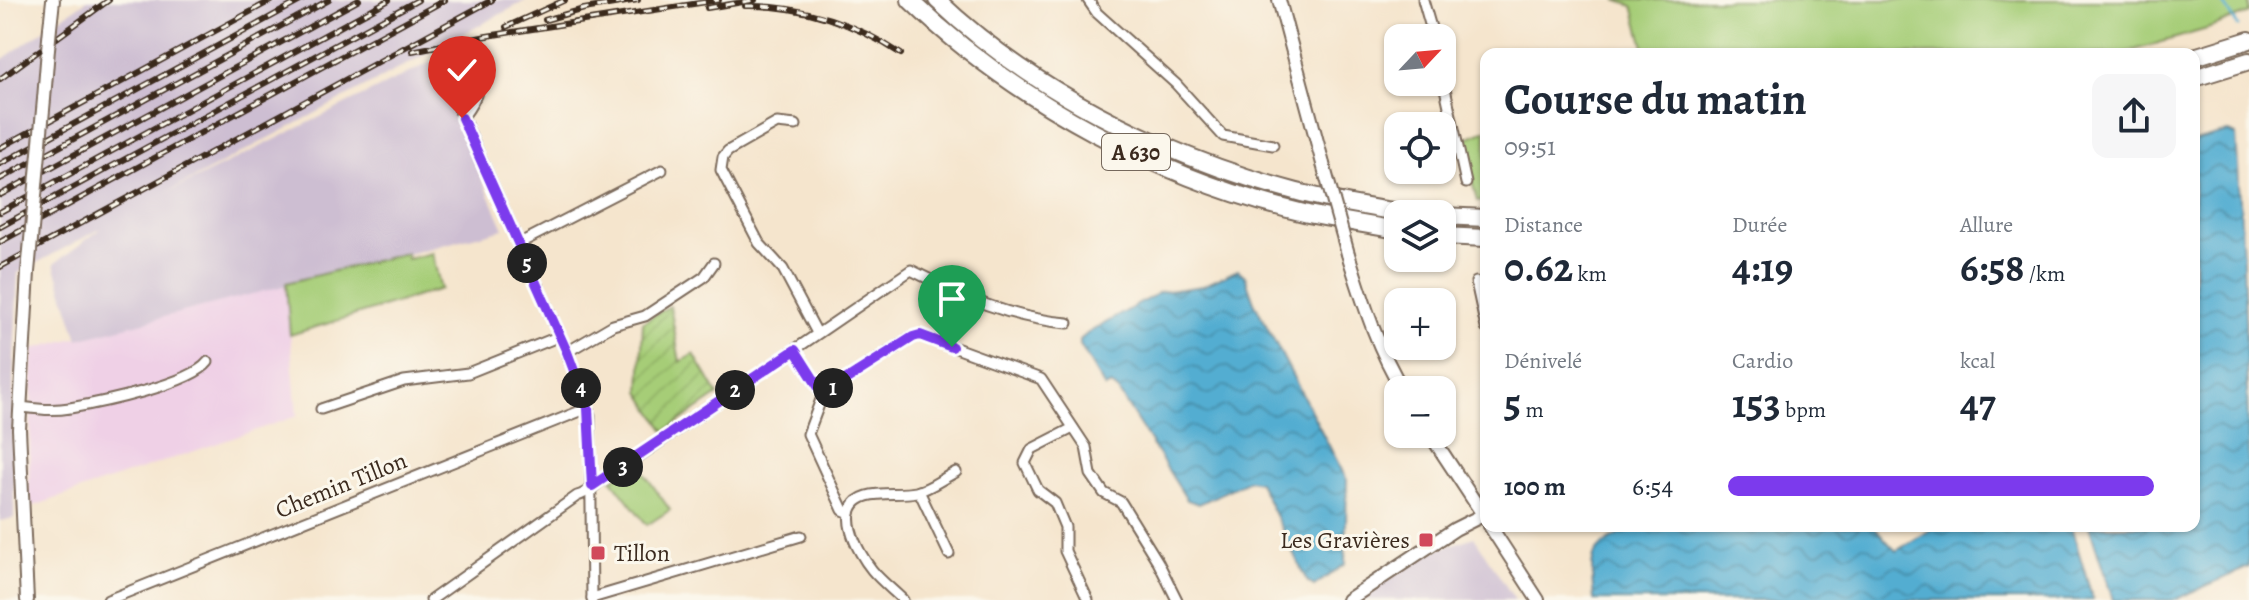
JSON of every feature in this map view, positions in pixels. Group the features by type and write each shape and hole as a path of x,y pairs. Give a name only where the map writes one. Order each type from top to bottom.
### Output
{"highway":[{"name":"A 630","path":"910,0 999,75 1082,125 1161,165 1307,213 1384,227"},
{"name":"A 630","path":"937,0 1009,59 1092,110 1170,148 1263,183 1384,210"},
{"path":"2200,55 2249,40"},
{"path":"2200,76 2249,61"},
{"path":"1456,217 1480,218"},
{"path":"1456,237 1480,238"}],"street":[{"path":"27,600 20,407 28,272 53,0"},
{"path":"1088,0 1097,13 1176,84 1223,136 1273,145"},
{"path":"1279,0 1348,254 1368,316 1395,376"},
{"path":"1423,0 1430,24"},
{"path":"462,118 478,93 479,82 473,68 465,63 452,69 446,79 462,118 567,352 588,408 592,599 801,536"},
{"path":"1447,96 1466,183"},
{"path":"796,125 777,123 728,151 723,157 721,170 759,243 783,269 817,333"},
{"path":"518,244 662,170"},
{"path":"567,352 613,325 645,316 704,277 714,263"},
{"path":"431,600 592,486 911,270 989,308 1041,321 1068,323"},
{"path":"1476,282 1480,300"},
{"path":"850,513 843,510 808,434 823,394 920,335 1041,379 1086,447 1091,474 1104,493 1121,502 1177,600"},
{"path":"321,409 404,381 468,373 560,336"},
{"path":"795,350 823,394"},
{"path":"20,407 69,408 174,382 201,371 208,362"},
{"name":"Chemin Tillon","path":"108,600 588,408"},
{"path":"1073,428 1032,449 1025,463 1038,490 1055,503 1065,527 1065,551 1088,600"},
{"path":"1439,448 1480,510"},
{"path":"903,600 871,569 864,557 850,529 853,505 867,496 919,491 956,472"},
{"path":"919,491 949,554"},
{"path":"1348,600 1455,529 1480,521"},
{"path":"1494,532 1538,600"}],"shaded area":[{"path":"87,0 527,0 161,196 431,62 504,229 78,339 54,264 102,228 18,273 13,379 14,518 0,521 0,61"},
{"path":"286,283 297,416 28,508 33,349"},
{"path":"1474,537 1515,600 1356,600 1425,554"}],"green space":[{"path":"1616,0 2249,0 2249,13 2142,48 1644,48 1633,6"},
{"path":"1480,132 1480,201 1477,201 1462,140"},
{"path":"406,253 407,259 432,253 441,289 290,335 286,283"},
{"path":"670,306 680,362 694,354 718,395 665,431 640,392 643,322"},
{"path":"637,463 670,510 647,525 612,480"}],"water":[{"path":"2228,132 2236,135 2248,405 2249,567 2174,600 2113,600 2091,532 2200,532 2200,139"},
{"path":"1238,270 1245,276 1254,302 1347,480 1345,564 1314,586 1307,581 1259,482 1249,480 1199,504 1187,500 1117,389 1111,385 1105,388 1080,345 1080,340 1088,333 1160,292 1203,286"},
{"path":"1625,532 1879,532 1896,551 1926,532 2073,532 2093,600 1594,600 1593,559 1601,546"}],"waterway":[{"path":"2221,0 2238,26"}],"railway":[{"path":"0,79 109,0"},
{"path":"0,148 272,0"},
{"path":"0,164 302,0"},
{"path":"0,179 329,0"},
{"path":"0,195 359,0"},
{"path":"0,212 389,0"},
{"path":"0,227 418,0"},
{"path":"0,242 445,0"},
{"path":"0,267 492,0"},
{"path":"506,27 565,0"},
{"path":"545,20 584,9 638,0"},
{"path":"412,51 487,36 719,0"},
{"path":"707,8 755,0"},
{"path":"745,6 787,9 827,18 865,33 901,54"}],"place":[{"name":"Les Gravières","path":"1426,540"},
{"name":"Tillon","path":"598,553"}],"route":[{"path":"462,118 567,352 588,408 591,419 592,486 795,350 823,394 913,337 920,335 952,347"}]}
